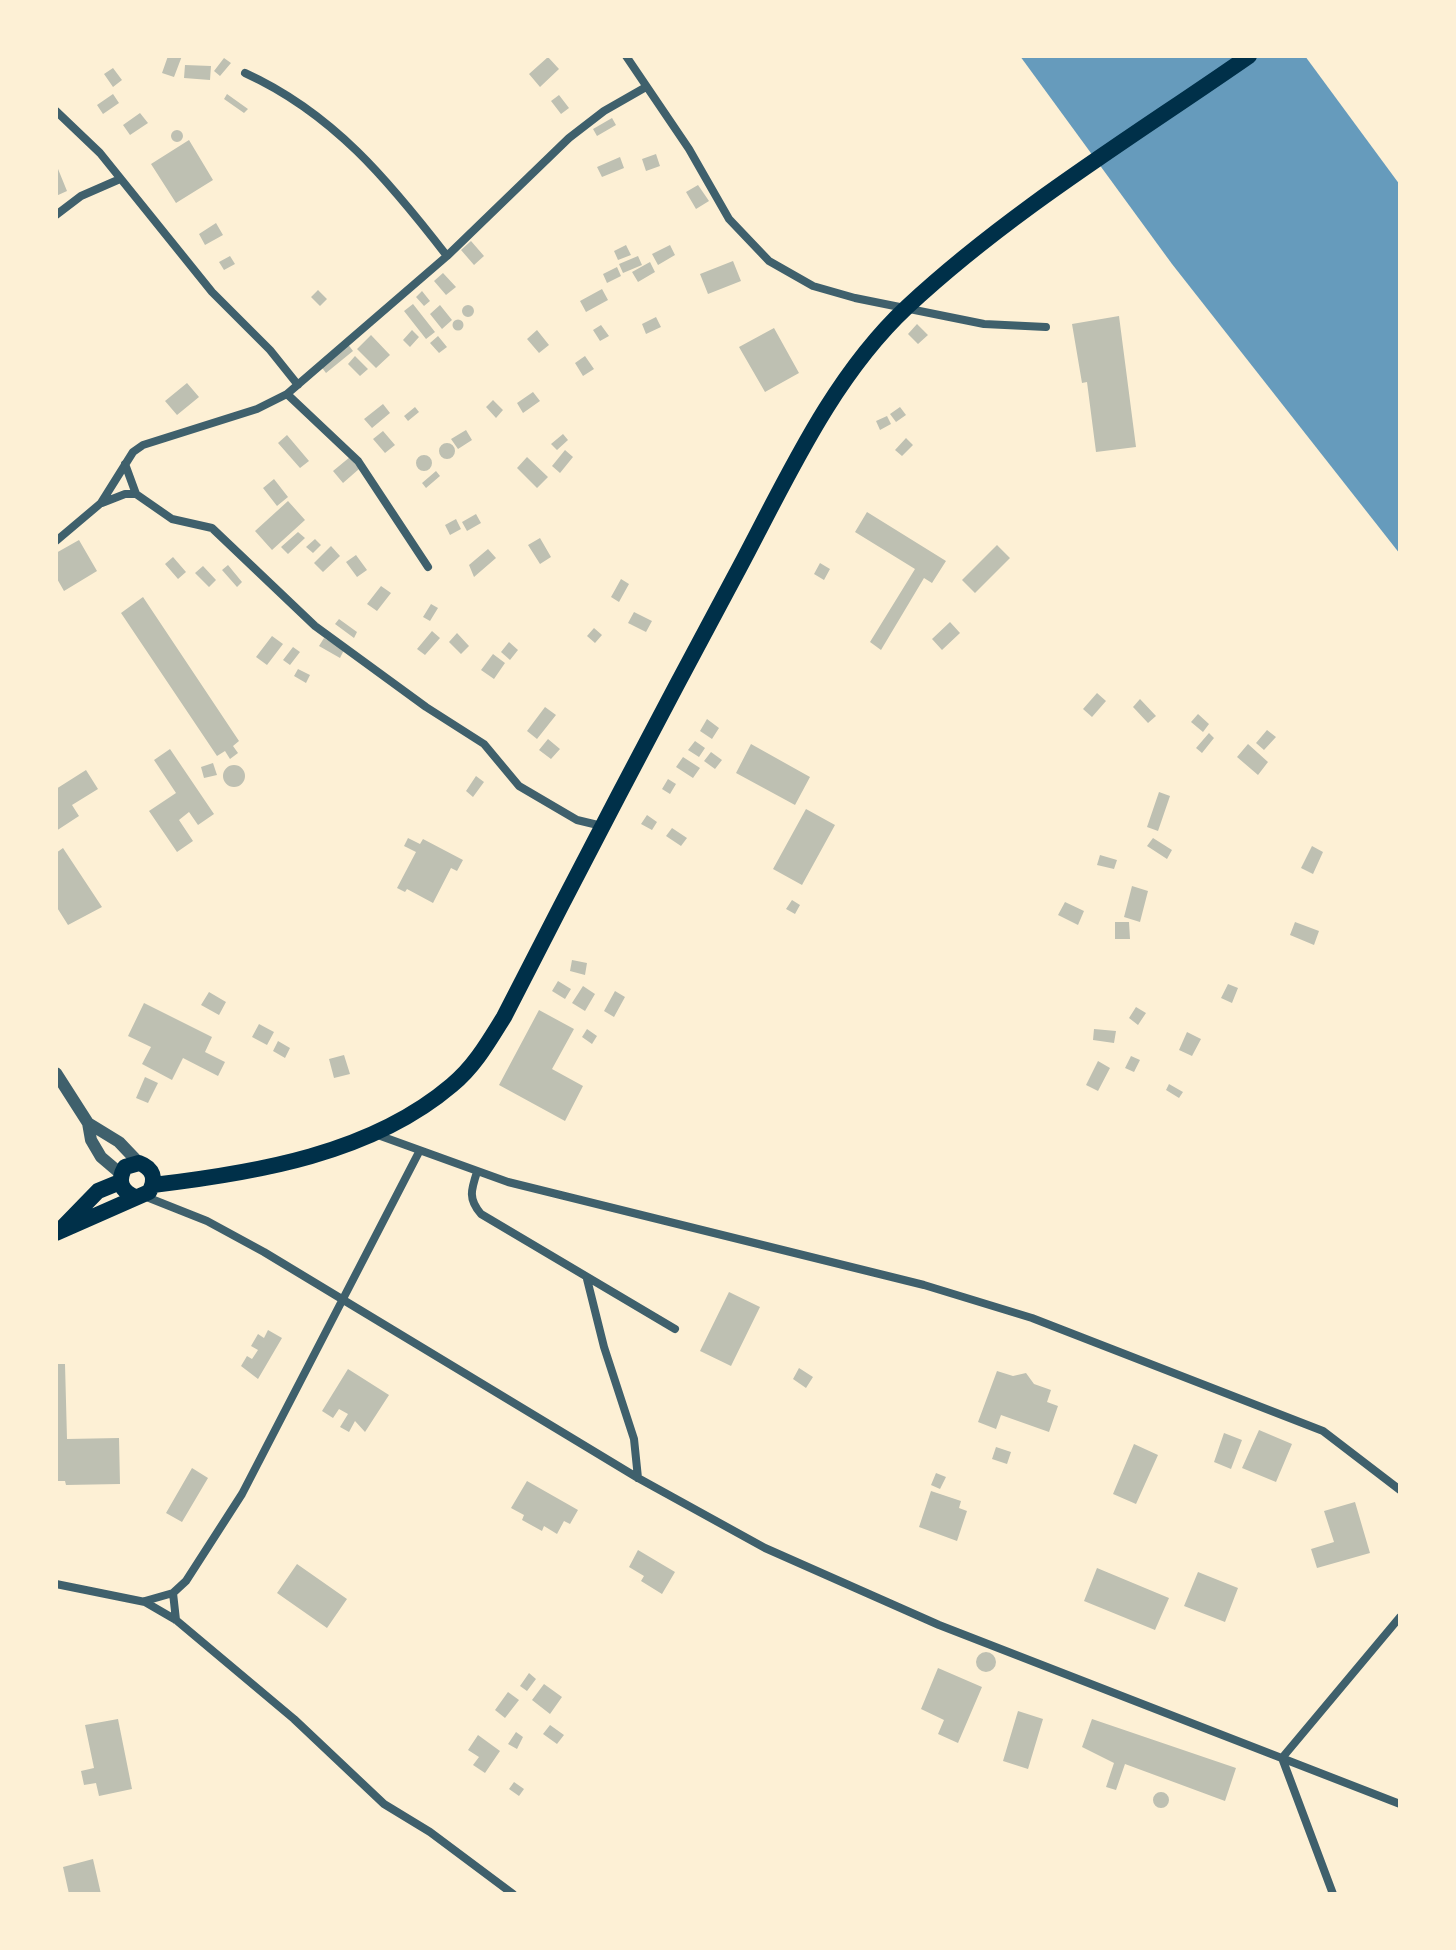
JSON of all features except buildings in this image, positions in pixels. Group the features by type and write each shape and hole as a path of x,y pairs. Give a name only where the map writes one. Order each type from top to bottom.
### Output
{"highway":[{"path":"58,1232 143,1193 238,1175 374,1134 452,1085 482,1054 804,448 852,373 906,308 1065,183 1249,56"},
{"path":"58,1232 98,1191 120,1178 125,1167 139,1163 151,1170 143,1193"},
{"path":"120,1178 123,1189 143,1193"}],"street":[{"path":"626,56 689,149 729,219 769,261 813,286 984,324 1046,327"},
{"path":"245,73 308,106 383,179 447,256"},
{"path":"56,541 101,503 125,463 143,445 257,409 287,394 447,256 569,138 604,111 646,87"},
{"path":"56,111 100,153 167,232 212,292 270,350 298,385"},
{"path":"56,215 81,196 120,179"},
{"path":"287,394 358,461 428,567"},
{"path":"125,463 136,494"},
{"path":"101,503 125,494 136,494 172,519 212,528 315,626 426,707 484,744 519,786 577,820 602,826"},
{"path":"56,1073 88,1123 91,1140 101,1157 120,1178"},
{"path":"88,1123 119,1142 139,1163"},
{"path":"374,1134 477,1172 797,1256 924,1285 1032,1318 1323,1431 1400,1490"},
{"path":"145,1602 173,1593 194,1570 242,1494 346,1299 419,1152"},
{"path":"477,1172 470,1193 473,1205 481,1214 675,1329"},
{"path":"143,1193 207,1221 346,1299 638,1478 765,1548 939,1625 1400,1804"},
{"path":"587,1279 604,1347 634,1439 638,1478"},
{"path":"56,1584 145,1602 176,1620 294,1719 384,1804 430,1832 513,1894"},
{"path":"173,1593 176,1620"},
{"path":"1282,1758 1400,1617"},
{"path":"1282,1758 1333,1894"}],"water":[{"path":"1020,56 1305,56 1400,185 1400,554 1172,264"}]}
